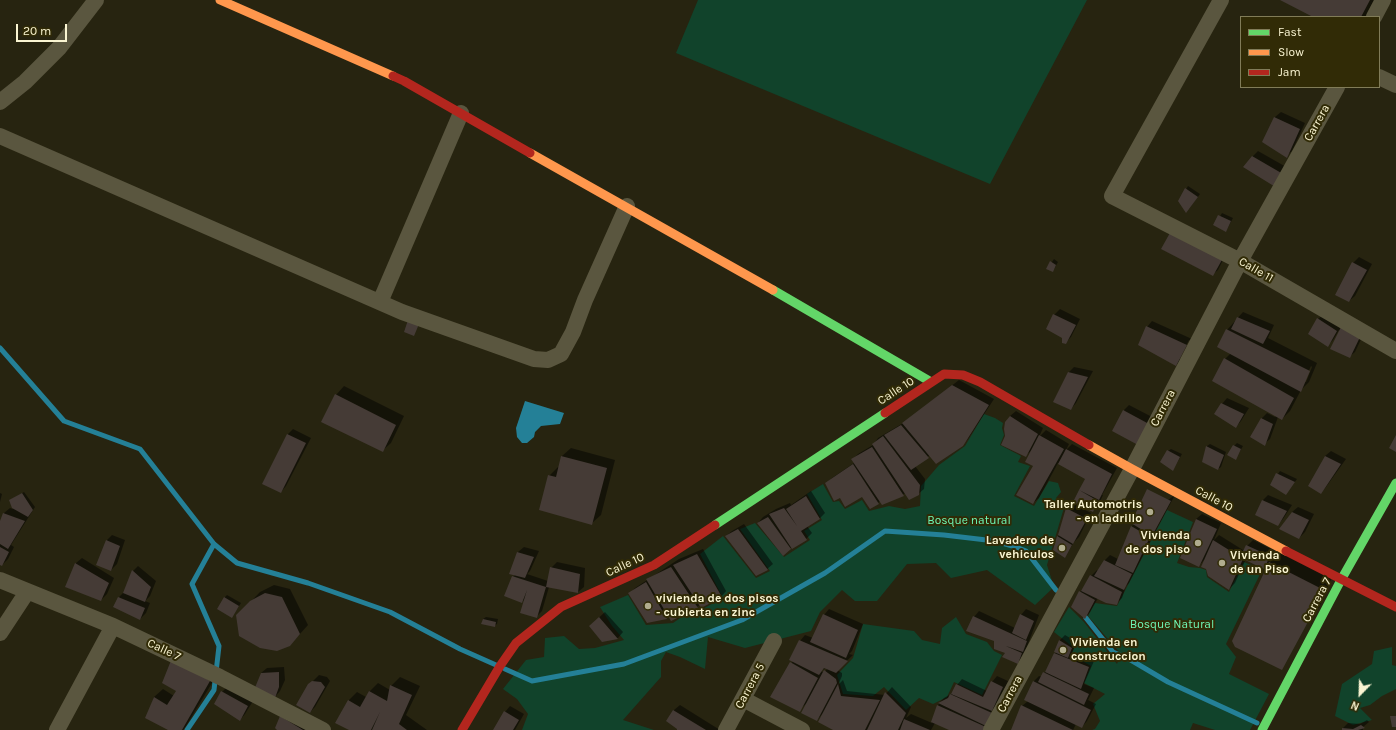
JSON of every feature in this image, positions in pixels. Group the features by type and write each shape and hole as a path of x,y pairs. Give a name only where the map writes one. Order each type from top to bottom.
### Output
{"street":[{"path":"0,102 25,82 59,48 96,0"},
{"path":"220,0 404,81 627,206 931,382"},
{"name":"Calle 11","path":"1221,0 1112,196 1240,261 1396,351"},
{"path":"1375,16 1383,0"},
{"path":"1380,77 1396,85"},
{"name":"Carrera","path":"991,730 1132,469 1240,261 1336,88"},
{"path":"380,302 461,113"},
{"path":"0,136 402,312 534,359 548,360 560,354 567,343 627,206"},
{"name":"Calle 10","path":"462,730 500,666 516,643 561,607 654,565 944,374 963,375 980,382 1132,469 1341,580 1396,607"},
{"name":"Carrera 7","path":"1262,730 1341,580 1396,483"},
{"name":"Calle 7","path":"0,580 113,626 220,676 323,730"},
{"path":"0,633 27,592"},
{"path":"57,730 113,626"},
{"name":"Carrera 5","path":"726,730 774,641"},
{"path":"743,699 802,730"}],"green space":[{"path":"698,0 1087,0 990,184 676,53"},
{"name":"Bosque natural","path":"984,414 1003,423 1002,428 1004,435 1000,445 1021,456 1018,462 1030,466 1014,496 1034,506 1049,481 1058,483 1061,492 1056,498 1066,501 1047,565 1054,587 1035,605 987,570 951,578 936,563 907,564 877,601 855,601 842,590 820,612 811,631 745,648 708,637 705,669 666,652 661,661 661,677 623,720 654,730 522,730 528,714 517,699 503,689 526,660 544,657 545,638 564,636 579,649 595,648 624,640 612,626 600,607 628,595 646,625 673,623 686,614 695,613 723,598 700,554 723,536 756,578 770,571 740,529 755,523 784,557 810,540 804,531 822,520 807,494 823,484 833,502 839,501 845,509 862,500 869,511 889,506 905,509 920,506 921,486 939,465 965,446"},
{"name":"Bosque Natural","path":"1167,510 1193,522 1177,563 1206,570 1207,577 1229,592 1244,562 1262,570 1226,644 1236,657 1229,674 1269,694 1250,730 1215,730 1193,723 1190,730 1092,730 1095,729 1100,721 1093,704 1105,694 1084,683 1091,666 1071,655 1074,648 1054,632 1069,607 1084,622 1117,664 1121,654 1088,616 1095,603 1117,606"},
{"path":"956,617 966,634 987,642 994,651 1002,655 982,695 954,682 947,697 933,704 919,698 906,710 884,687 873,696 843,694 837,675 853,658 863,624 914,631 922,640 940,644 942,628"},
{"path":"1392,647 1392,665 1396,666 1396,689 1382,696 1370,705 1360,708 1372,720 1353,725 1335,716 1342,684 1372,664 1374,651"}],"water":[{"path":"525,401 564,413 560,424 541,426 535,432 534,437 527,443 522,443 517,437 516,428"}],"building":[{"path":"1280,0 1370,0 1362,16 1311,16"},
{"path":"1274,117 1300,129 1287,158 1262,142"},
{"path":"1252,156 1283,174 1277,188 1243,167"},
{"path":"1185,188 1198,197 1186,213 1178,201"},
{"path":"1218,215 1231,221 1226,232 1213,225"},
{"path":"1171,231 1223,258 1213,276 1161,249"},
{"path":"1050,261 1056,265 1053,272 1046,269"},
{"path":"1352,262 1367,270 1349,302 1335,295"},
{"path":"1053,314 1076,325 1066,344 1062,343 1062,338 1046,329"},
{"path":"1237,317 1270,331 1263,344 1231,329"},
{"path":"1317,318 1337,331 1328,347 1308,334"},
{"path":"408,320 419,324 414,336 404,332"},
{"path":"1146,326 1187,345 1176,366 1138,345"},
{"path":"1341,327 1360,337 1350,358 1330,349"},
{"path":"1226,329 1310,371 1301,392 1217,347"},
{"path":"1224,358 1294,398 1282,420 1212,381"},
{"path":"1068,372 1088,377 1071,410 1053,402"},
{"path":"952,385 989,405 963,446 936,464 902,423"},
{"path":"335,394 396,425 383,452 321,422"},
{"path":"1221,403 1244,414 1236,428 1214,414"},
{"path":"1123,410 1149,424 1138,445 1112,431"},
{"path":"1010,416 1038,434 1026,457 1001,445 1005,436 1005,422"},
{"path":"1261,418 1273,424 1265,446 1250,437"},
{"path":"901,425 929,458 911,470 884,435"},
{"path":"287,434 306,443 281,493 262,484"},
{"path":"1039,435 1064,449 1033,504 1016,495 1033,466 1025,462"},
{"path":"1396,435 1396,452 1389,448"},
{"path":"883,436 920,485 919,495 909,500 872,444"},
{"path":"1233,445 1241,449 1236,460 1227,455"},
{"path":"1206,446 1224,455 1218,470 1202,462"},
{"path":"872,447 904,496 882,505 851,459"},
{"path":"1066,449 1112,474 1099,500 1079,490 1085,479 1058,464"},
{"path":"1167,450 1180,457 1173,471 1160,462"},
{"path":"561,456 607,468 592,525 539,510 548,475 556,477"},
{"path":"1325,456 1341,464 1321,494 1308,486"},
{"path":"853,464 879,504 870,509 862,497 845,507 840,498 834,501 825,483"},
{"path":"1276,473 1295,482 1286,495 1270,485"},
{"name":"Taller Automotris - en ladrillo","path":"1147,489 1171,501 1152,536 1131,523"},
{"path":"1079,490 1098,501 1093,512 1073,502"},
{"path":"22,493 33,510 28,517 12,508 9,500"},
{"path":"806,496 820,519 801,531 807,540 792,549 769,514 784,508 797,526 786,509"},
{"path":"1262,500 1287,511 1278,526 1255,515"},
{"path":"1066,508 1087,519 1073,544 1058,535"},
{"path":"1292,512 1309,520 1299,539 1279,529"},
{"path":"3,513 25,521 8,549 0,544 0,521"},
{"path":"768,517 791,549 783,556 757,523"},
{"name":"Vivienda de dos piso","path":"1196,519 1217,529 1199,567 1180,558"},
{"path":"1131,526 1150,537 1133,573 1115,565"},
{"path":"738,529 768,570 756,576 725,536"},
{"name":"Lavadero de vehiculos","path":"1057,536 1072,545 1065,558 1053,550"},
{"path":"106,540 120,546 111,571 96,565"},
{"name":"Vivienda de un Piso","path":"1213,540 1237,555 1242,553 1246,545 1270,556 1264,569 1243,559 1229,590 1208,576 1206,569 1201,567"},
{"path":"0,547 9,552 2,566 0,565"},
{"path":"517,552 534,557 525,578 509,574"},
{"path":"697,554 722,597 701,608 673,565"},
{"path":"1104,560 1132,574 1124,590 1094,576"},
{"path":"1269,562 1322,589 1309,620 1282,670 1235,647 1232,641"},
{"path":"75,563 109,583 101,601 65,587"},
{"path":"550,567 580,574 578,593 546,587"},
{"path":"671,567 698,608 671,621 646,579"},
{"path":"132,570 151,587 145,602 123,593"},
{"path":"1090,575 1122,592 1117,605 1106,603 1081,591"},
{"path":"512,576 546,587 537,618 520,613 527,590 522,603 504,596"},
{"name":"vivienda de dos pisos - cubierta en zinc","path":"646,582 667,619 647,623 628,593"},
{"path":"1079,591 1095,600 1085,619 1071,607"},
{"path":"265,593 282,597 300,634 290,646 277,651 260,648 239,636 236,615 250,601"},
{"path":"118,597 145,608 140,620 113,607"},
{"path":"224,597 239,606 232,618 217,609"},
{"path":"823,614 858,630 846,658 810,642"},
{"path":"1020,614 1034,621 1026,640 1012,633"},
{"path":"973,616 1027,641 1023,652 1006,646 1022,653 1018,664 1002,657 1005,653 994,649 994,641 966,631"},
{"path":"599,617 618,639 602,642 589,626"},
{"path":"483,619 496,622 495,627 481,624"},
{"path":"799,640 848,661 836,673 824,668 819,675 789,660"},
{"name":"Vivienda en construccion","path":"1059,640 1072,648 1068,658 1054,652"},
{"path":"1054,653 1089,667 1081,689 1045,672"},
{"path":"172,658 210,681 182,730 168,730 145,718 154,697 167,705 176,691 162,683"},
{"path":"790,662 818,678 800,712 770,697"},
{"path":"824,670 836,679 837,683 817,721 801,713"},
{"path":"279,672 279,687 275,698 254,690 261,673"},
{"path":"1043,672 1089,694 1084,705 1038,682"},
{"path":"312,681 321,682 325,687 310,713 296,705 308,684"},
{"path":"991,681 1003,687 992,711 951,694 956,684 983,697"},
{"path":"1033,681 1091,710 1082,728 1024,700"},
{"path":"838,684 841,696 880,700 865,730 833,730 818,722"},
{"path":"390,685 412,695 399,724 407,730 372,730 380,712 371,730 349,730 335,723 348,700 360,707 369,691 387,701"},
{"path":"221,691 248,706 240,721 214,704"},
{"path":"885,692 906,713 898,730 867,730"},
{"path":"950,694 992,713 986,726 938,703 948,698"},
{"path":"937,705 986,727 984,730 949,730 931,722"},
{"path":"1021,705 1073,730 1011,730"},
{"path":"673,710 706,730 677,730 666,721"},
{"path":"504,711 519,720 513,730 493,730"},
{"path":"280,716 303,730 277,730 275,728"},
{"path":"1390,716 1396,716 1396,727 1392,727"},
{"path":"904,719 930,730 900,730"},
{"path":"1361,725 1365,728 1358,730 1342,730 1342,728 1353,729"}],"waterway":[{"path":"0,348 64,421 140,449 214,544 237,563 308,583 390,612 460,649 496,665"},
{"path":"505,669 532,681 624,664 742,620 825,573 885,531 944,535 995,541 1016,547 1026,551 1056,590"},
{"path":"187,730 214,690 219,646 192,584 214,544"},
{"path":"1086,618 1113,652 1129,659 1168,682 1257,723"}],"traffic: fast":[{"path":"773,290 931,382"},
{"path":"715,525 885,413"},
{"path":"1262,730 1341,580 1396,483"}],"traffic: slow":[{"path":"220,0 393,76"},
{"path":"530,153 773,290"},
{"path":"1089,445 1286,551"}],"traffic: jam":[{"path":"393,76 530,153"},
{"path":"885,413 944,374 963,375 980,382 1089,445"},
{"path":"462,730 500,666 516,643 561,607 654,565 715,525"},
{"path":"1286,551 1396,607"}],"place":[{"name":"Taller Automotris - en ladrillo","path":"1150,512"},
{"name":"Vivienda de dos piso","path":"1198,543"},
{"name":"Lavadero de vehiculos","path":"1062,548"},
{"name":"Vivienda de un Piso","path":"1222,563"},
{"name":"vivienda de dos pisos - cubierta en zinc","path":"648,606"},
{"name":"Vivienda en construccion","path":"1063,650"}]}
